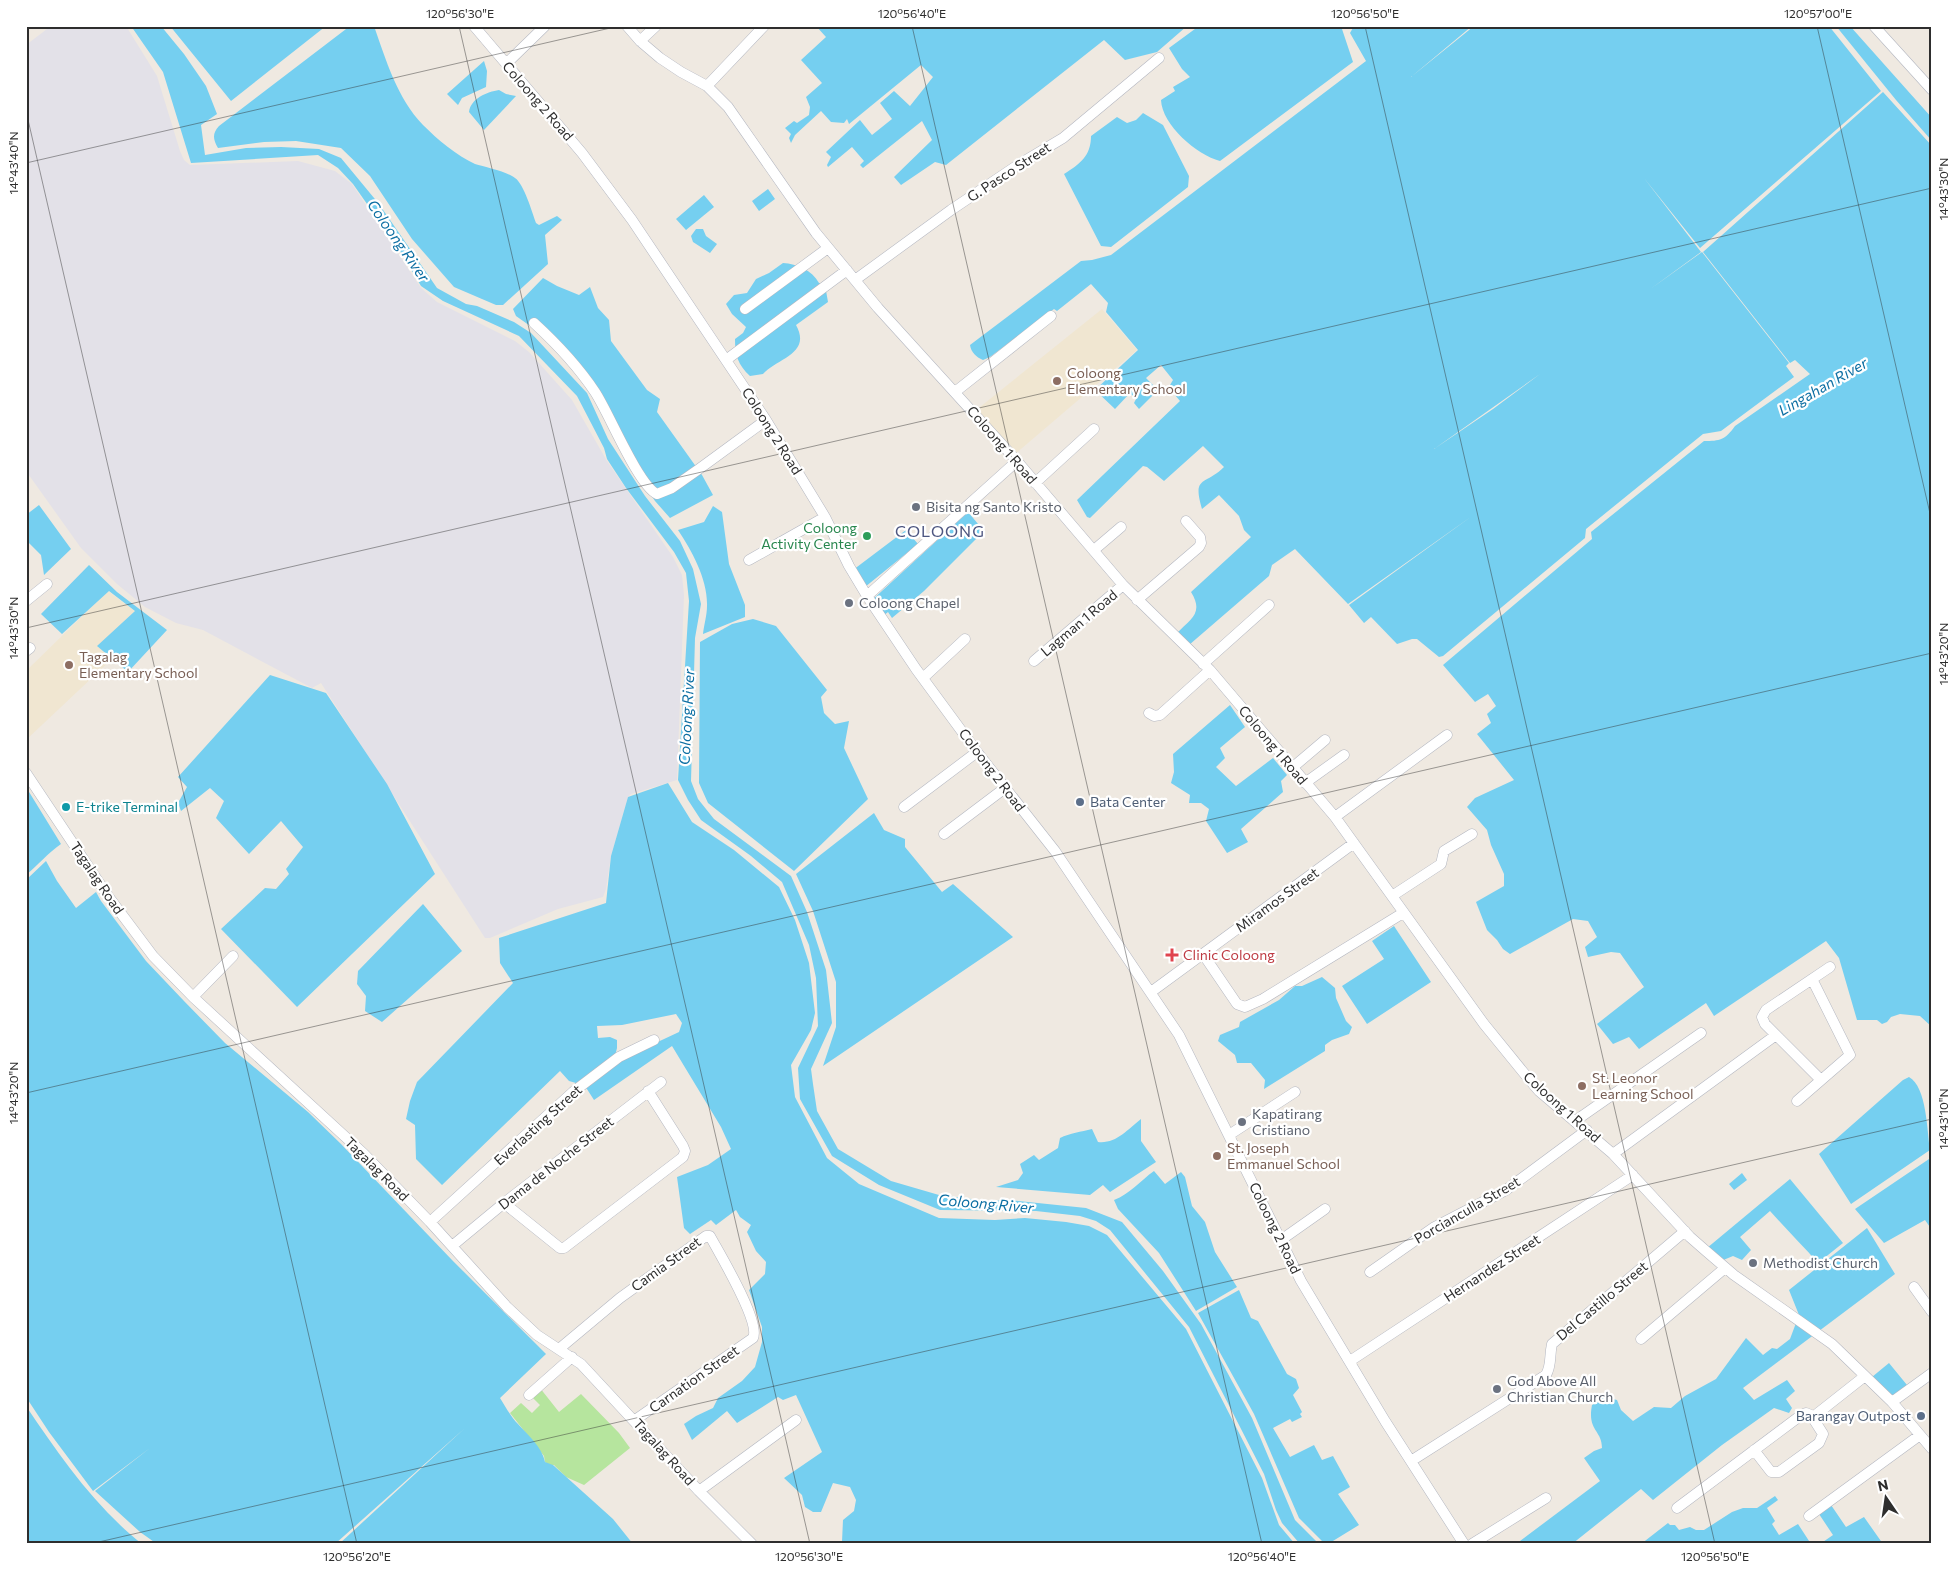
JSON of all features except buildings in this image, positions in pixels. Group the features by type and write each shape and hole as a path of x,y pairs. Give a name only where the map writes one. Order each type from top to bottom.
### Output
{"street":[{"name":"Coloong 2 Road","path":"474,26 582,153 632,220 766,420 825,517 849,566 867,596 977,752 1054,851 1151,992 1179,1035 1301,1281 1464,1544"},
{"path":"506,64 545,26"},
{"name":"Coloong 1 Road","path":"627,26 640,41 681,72 707,86 728,107 828,248 855,280 1017,461 1123,586 1206,667 1335,817 1484,1024 1528,1078 1613,1154 1685,1231 1725,1268 1832,1344 1892,1402 1932,1449"},
{"path":"640,41 656,26"},
{"path":"707,86 764,26"},
{"path":"1874,26 1932,90"},
{"name":"G. Pasco Street","path":"855,280 951,210 1018,165 1063,138 1159,58"},
{"path":"745,309 828,248"},
{"path":"726,360 847,270"},
{"path":"955,392 1051,316"},
{"path":"534,323 558,345 597,394 623,446 647,485 657,494 672,488 699,470 766,420"},
{"path":"1035,483 1094,429"},
{"path":"867,596 1017,461"},
{"path":"749,560 825,517"},
{"path":"1137,600 1199,547 1201,543 1200,537 1186,520"},
{"path":"1094,550 1121,527"},
{"path":"26,601 47,584"},
{"name":"Lagman 1 Road","path":"1034,661 1123,586"},
{"path":"1149,713 1154,716 1160,715 1269,605"},
{"path":"923,678 966,640"},
{"path":"1335,817 1446,735"},
{"path":"1292,768 1325,740"},
{"path":"904,808 977,752"},
{"path":"1304,783 1344,755"},
{"name":"Tagalag Road","path":"26,773 128,924 153,956 193,997 364,1154 430,1222 507,1307 538,1335 581,1364 699,1491 752,1544"},
{"path":"944,834 1005,788"},
{"path":"1392,896 1440,864 1444,851 1472,834"},
{"name":"Miramos Street","path":"1151,992 1354,843"},
{"path":"1203,954 1237,1004 1245,1007 1263,999 1403,913"},
{"path":"193,997 233,956"},
{"path":"1821,1080 1763,1020 1763,1012 1830,967"},
{"path":"1797,1102 1850,1054 1812,979"},
{"path":"1575,1121 1701,1033"},
{"path":"1613,1154 1776,1035"},
{"name":"Everlasting Street","path":"430,1222 573,1092 619,1057 654,1040"},
{"name":"Dama de Noche Street","path":"452,1246 648,1090 661,1082"},
{"path":"504,1203 560,1248 564,1248 683,1157 685,1151 683,1146 648,1090"},
{"path":"1229,1135 1295,1092"},
{"name":"Porcianculla Street","path":"1370,1272 1433,1228 1506,1190 1587,1130"},
{"name":"Hernandez Street","path":"1350,1361 1633,1175"},
{"path":"1281,1240 1325,1209"},
{"name":"Del Castillo Street","path":"1412,1462 1546,1375 1551,1367 1549,1355 1552,1344 1685,1231"},
{"name":"Camia Street","path":"559,1349 620,1298 708,1235 746,1304 755,1330 753,1338"},
{"path":"1641,1340 1725,1268"},
{"path":"1914,1287 1932,1312"},
{"name":"Carnation Street","path":"635,1420 753,1338"},
{"path":"528,1395 572,1357"},
{"path":"1892,1402 1932,1373"},
{"path":"1813,1417 1865,1376"},
{"path":"1677,1508 1754,1450 1803,1414 1809,1414 1813,1417 1822,1431 1822,1441 1782,1471 1771,1472 1754,1450"},
{"path":"699,1491 796,1420"},
{"path":"1809,1516 1920,1435"},
{"path":"1472,1544 1546,1498"}],"shaded area":[{"path":"51,26 126,26 157,76 180,151 184,160 190,165 298,161 335,171 352,184 421,288 437,302 515,341 529,352 572,400 607,461 673,557 682,575 684,595 677,780 631,794 628,797 611,856 603,897 558,909 490,938 485,938 321,683 312,688 203,630 176,623 145,607 117,584 81,548 26,471 26,394 29,392 26,388 26,45"},
{"name":"Coloong Elementary School","path":"1102,309 1137,350 1014,455 975,411"},
{"name":"Tagalag Elementary School","path":"108,591 135,611 98,646 112,659 26,740 26,671"}],"green space":[{"path":"540,1388 559,1412 581,1394 619,1433 630,1448 584,1485 566,1477 554,1465 549,1465 545,1462 544,1456 510,1413 521,1403 532,1413 540,1405 531,1396"}],"water":[{"name":"Coloong River","path":"131,26 161,26 184,54 206,86 217,114 201,125 205,155 246,148 281,147 319,149 341,158 379,204 437,288 466,304 477,306 514,322 531,333 587,393 608,439 645,496 680,541 693,569 701,604 695,638 691,781 698,799 714,819 791,876 807,912 826,970 832,1023 811,1069 817,1111 838,1149 891,1181 939,1195 987,1201 1009,1200 1086,1208 1122,1222 1163,1271 1201,1324 1252,1418 1295,1520 1319,1544 1300,1544 1282,1523 1264,1474 1189,1327 1110,1230 1096,1221 1080,1216 1036,1211 940,1210 879,1185 832,1156 800,1099 798,1068 818,1026 816,978 809,945 782,882 751,856 701,820 678,780 689,601 686,573 674,552 626,488 607,459 604,448 577,396 519,336 443,301 421,286 400,251 353,184 338,168 318,155 191,163 163,72"},
{"path":"170,26 326,26 231,101"},
{"path":"350,26 374,26 399,91 414,114 434,136 468,161 515,178 522,186 536,223 539,225 557,216 562,220 545,235 548,264 503,305 496,305 454,287 412,239 370,176 341,148 296,141 264,142 218,148 214,137 219,126"},
{"path":"816,26 1187,26 1157,52 1125,60 1104,40 946,165 935,162 901,185 894,177 932,140 922,121 863,168 860,165 864,161 852,147 828,167 827,165 831,157 826,152 860,120 872,135 892,119 880,103 894,91 910,106 933,77 921,65 849,124 847,119 844,123 831,122 821,111 795,135 791,143 789,138 791,134 785,128 794,121 797,123 809,115 810,107 806,97 822,83 801,60 826,37"},
{"path":"1199,26 1344,26 1342,29 1353,62 1220,161 1191,146 1182,138 1167,119 1161,100 1175,91 1173,87 1190,77 1182,69 1169,48"},
{"path":"1354,26 1472,26 1411,77 1474,26 1829,26 1881,91 1700,248 1644,178 1701,252 1649,290 1702,252 1789,363 1786,366 1794,377 1721,431 1703,434 1586,529 1585,538 1443,656 1439,657 1417,639 1397,644 1371,617 1364,623 1349,605 1472,516 1348,604 1295,549 1272,565 1269,576 1189,645 1177,633 1196,611 1195,599 1191,592 1251,537 1244,530 1239,516 1219,495 1202,509 1199,491 1202,482 1224,467 1203,446 1164,481 1147,467 1143,466 1090,518 1087,517 1077,500 1180,401 1175,395 1176,391 1170,385 1173,380 1161,365 1146,378 1158,390 1139,409 1134,403 1136,399 1130,393 1115,409 1095,390 1138,350 1106,312 1108,303 1091,284 1057,311 1054,309 990,357 983,360 980,359 973,352 970,345 1081,261 1111,255 1366,61 1350,33","holes":["1540,374 1493,409 1434,449"]},
{"path":"1836,26 1850,26 1932,118 1932,141 1896,100"},
{"path":"484,61 487,71 486,87 462,98 458,105 447,94"},
{"path":"499,90 516,96 484,130 469,112 470,107 480,96"},
{"name":"Lingahan River","path":"1883,92 1932,146 1932,1027 1920,1016 1900,1014 1891,1017 1882,1024 1877,1020 1857,1020 1839,958 1826,941 1714,1016 1706,1003 1639,1049 1629,1037 1613,1044 1597,1024 1644,987 1620,953 1611,952 1588,957 1585,947 1597,937 1588,921 1573,919 1510,954 1503,949 1487,930 1476,902 1504,886 1504,874 1491,845 1487,830 1467,807 1475,798 1514,780 1477,734 1491,723 1487,714 1496,706 1488,694 1475,702 1443,665 1592,539 1591,532 1704,441 1714,441 1725,437 1735,426 1810,374 1795,360 1790,363 1703,252"},
{"path":"1143,113 1163,125 1189,176 1188,187 1111,247 1101,246 1064,174 1084,159 1089,149 1091,136 1117,117 1127,123 1136,120"},
{"path":"768,189 775,199 759,211 752,201"},
{"path":"704,195 714,207 686,230 676,219"},
{"path":"696,229 703,229 706,236 717,244 710,253 693,242 691,236"},
{"path":"783,263 804,268 819,283 825,285 828,302 796,325 800,335 800,343 791,354 763,374 750,376 740,364 735,345 735,339 743,333 746,327 732,314 726,304 734,295 747,293 756,279"},
{"path":"543,278 579,295 590,287 598,308 609,320 611,341 647,390 660,399 657,412 702,475 713,495 670,518 655,501 615,440 592,391 543,335 516,316 513,309"},
{"path":"39,505 71,549 44,575 41,555 26,540 26,515"},
{"path":"713,506 722,512 729,564 745,605 745,617 703,634 707,609 705,586 694,556 678,530 704,522"},
{"path":"968,512 984,531 924,591 892,618 888,612 883,616 871,601"},
{"path":"906,530 918,544 865,587 853,570"},
{"path":"89,565 117,592 167,630 128,672 97,646 135,611 109,591 62,634 41,614"},
{"path":"753,619 776,626 827,690 821,697 824,713 835,724 849,721 844,748 868,799 794,871 708,803 699,783 700,642 732,624"},
{"path":"270,675 326,693 387,784 435,874 297,1007 221,929 265,888 276,889 289,874 286,869 303,847 281,821 249,854 216,818 224,801 210,788 181,811 178,803 187,787 178,777"},
{"path":"1230,705 1245,727 1220,748 1225,758 1216,767 1236,786 1273,758 1287,775 1281,781 1283,792 1241,829 1248,842 1227,853 1206,821 1209,809 1201,803 1189,803 1190,795 1171,783 1174,772 1173,754"},
{"path":"668,783 692,822 734,850 779,887 795,920 809,963 815,1013 811,1030 791,1065 795,1097 827,1158 859,1184 939,1218 995,1220 1025,1218 1066,1222 1089,1226 1107,1235 1186,1329 1262,1478 1279,1525 1295,1544 838,1544 842,1542 843,1520 854,1511 856,1500 850,1487 833,1483 821,1512 813,1512 805,1507 802,1495 784,1478 822,1452 796,1395 783,1400 778,1397 737,1423 727,1411 692,1440 684,1424 713,1408 718,1398 742,1381 755,1367 762,1342 762,1327 749,1290 765,1274 766,1262 756,1251 747,1232 751,1225 740,1217 736,1210 716,1225 711,1220 690,1234 684,1228 677,1177 708,1165 731,1149 721,1127 672,1046 594,1100 585,1086 632,1054 679,1032 682,1023 676,1014 622,1025 597,1026 598,1038 610,1037 617,1040 615,1056 576,1083 569,1081 560,1071 442,1185 416,1159 415,1125 406,1119 417,1082 513,983 500,963 499,938 606,903 611,856 628,797"},
{"path":"26,787 61,844 26,875"},
{"path":"874,813 884,830 905,839 905,847 942,892 953,884 1013,937 823,1066 836,1027 836,982 813,911 796,874"},
{"path":"46,861 76,908 96,892 146,961 184,1001 225,1043 308,1112 341,1144 452,1260 546,1354 500,1398 513,1418 538,1446 545,1462 553,1465 613,1519 633,1544 339,1544 465,1428 335,1544 157,1544 140,1532 95,1491 150,1448 93,1491 49,1432 26,1397 26,880"},
{"path":"423,904 462,951 382,1022 365,1011 366,996 357,984 358,971"},
{"path":"1394,926 1431,982 1367,1024 1342,986 1384,959 1372,941"},
{"path":"1322,977 1335,988 1336,998 1346,1021 1352,1027 1349,1034 1332,1040 1325,1045 1325,1051 1264,1089 1265,1080 1251,1063 1237,1063 1235,1055 1218,1041 1220,1035 1239,1027 1240,1022 1279,1000 1295,986 1302,986"},
{"path":"1909,1077 1915,1082 1923,1099 1930,1150 1851,1204 1819,1154 1903,1080"},
{"path":"1141,1119 1141,1141 1156,1162 1110,1192 1103,1185 1090,1195 996,1187 1018,1180 1023,1173 1020,1164 1034,1155 1039,1160 1058,1148 1060,1138 1092,1129 1098,1142 1110,1141 1116,1139"},
{"path":"1932,1157 1932,1230 1925,1220 1884,1243 1855,1209"},
{"path":"1154,1171 1165,1184 1181,1172 1185,1177 1192,1206 1205,1222 1215,1252 1237,1287 1196,1311 1159,1253 1118,1209 1114,1200 1130,1191"},
{"path":"1742,1173 1747,1180 1734,1190 1729,1184"},
{"path":"1790,1179 1843,1243 1818,1263 1770,1211 1740,1237 1751,1250 1742,1260 1733,1256 1721,1261 1707,1248"},
{"path":"1867,1228 1895,1274 1743,1388 1754,1400 1787,1380 1795,1391 1786,1399 1792,1408 1789,1413 1774,1408 1722,1445 1653,1500 1641,1489 1572,1544 1516,1544 1600,1481 1584,1458 1602,1448 1600,1437 1591,1420 1592,1405 1598,1402 1600,1396 1617,1400 1621,1410 1633,1421 1654,1407 1671,1408 1685,1396 1716,1379 1746,1338 1763,1355 1772,1348 1777,1349 1790,1339 1799,1315 1789,1290"},
{"path":"1239,1290 1251,1318 1258,1321 1287,1374 1296,1379 1299,1388 1293,1395 1302,1412 1300,1414 1302,1417 1292,1422 1290,1419 1273,1428 1290,1457 1314,1445 1322,1460 1333,1456 1350,1487 1338,1494 1359,1525 1328,1544 1325,1544 1299,1518 1254,1414 1198,1313"},
{"path":"1889,1363 1907,1385 1894,1399 1872,1377"},
{"path":"26,1406 51,1443 93,1497 142,1544 29,1544 26,1541"},
{"path":"1775,1496 1778,1500 1767,1508 1775,1521 1772,1524 1779,1535 1798,1524 1811,1544 1641,1544 1668,1523 1675,1525 1679,1530 1690,1527 1696,1530 1704,1530 1732,1512 1743,1508 1757,1508"},
{"path":"1831,1505 1846,1527 1864,1517 1883,1544 1820,1544 1833,1535 1819,1514"}],"place":[{"name":"Coloong Elementary School","path":"1057,381"},
{"name":"Bisita ng Santo Kristo","path":"916,507"},
{"name":"Coloong Activity Center","path":"867,536"},
{"name":"Coloong Chapel","path":"849,603"},
{"name":"Tagalag Elementary School","path":"69,665"},
{"name":"Bata Center","path":"1080,802"},
{"name":"E-trike Terminal","path":"66,807"},
{"name":"Clinic Coloong","path":"1172,955"},
{"name":"St. Leonor Learning School","path":"1582,1086"},
{"name":"Kapatirang Cristiano","path":"1242,1122"},
{"name":"St. Joseph Emmanuel School","path":"1217,1156"},
{"name":"Methodist Church","path":"1753,1263"},
{"name":"God Above All Christian Church","path":"1497,1389"},
{"name":"Barangay Outpost","path":"1921,1416"}],"district":[{"name":"COLOONG","path":"940,531"}]}
